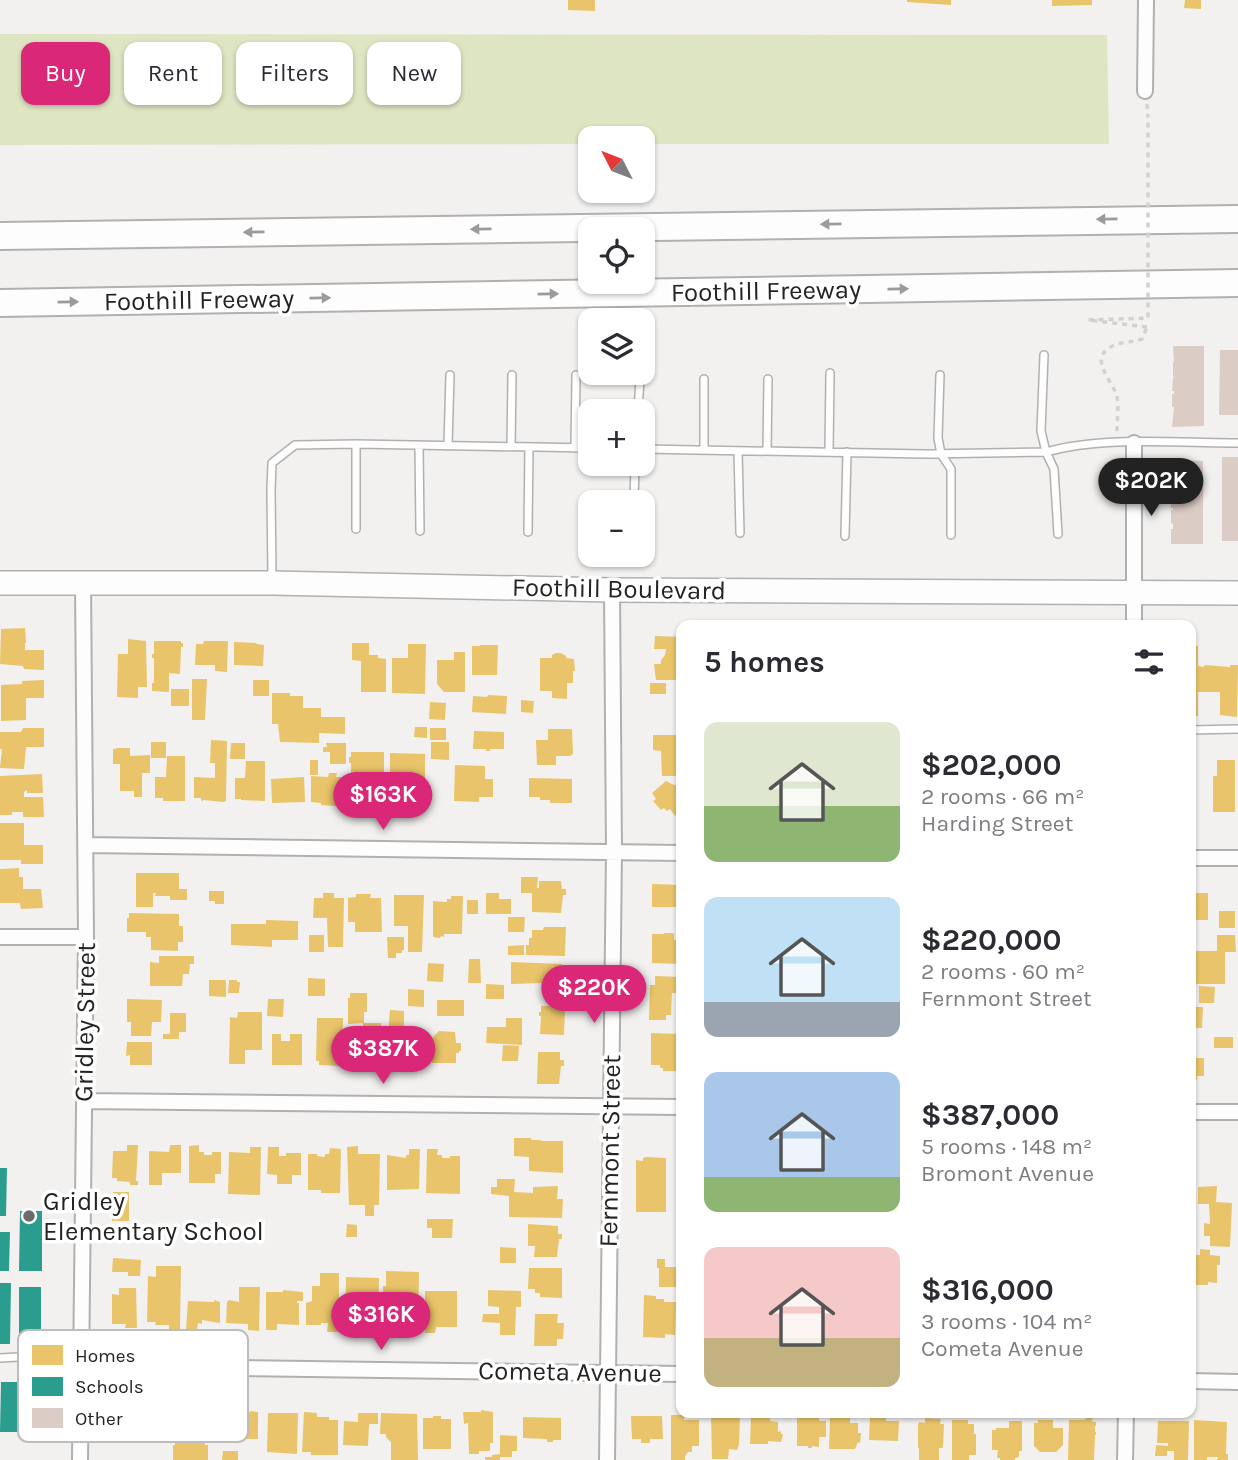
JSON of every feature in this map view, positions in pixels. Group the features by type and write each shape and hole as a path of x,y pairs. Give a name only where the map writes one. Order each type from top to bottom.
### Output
{"highway":[{"path":"0,236 1238,216"},
{"name":"Foothill Freeway","path":"0,303 1234,284"}],"main road":[{"name":"Foothill Boulevard","path":"0,583 272,583 612,590 1238,593"}],"street":[{"path":"1145,92 1146,0"},
{"path":"1134,443 1134,620"},
{"name":"Gridley Street","path":"81,1330 86,937 83,583"},
{"name":"Fernmont Street","path":"607,1460 614,852 612,590"},
{"path":"85,845 676,853"},
{"path":"1196,858 1238,858"},
{"path":"0,937 86,937"},
{"path":"84,1101 676,1107"},
{"path":"1196,1112 1238,1112"},
{"name":"Cometa Avenue","path":"248,1368 676,1374"},
{"path":"1196,1381 1238,1381"},
{"path":"1125,1460 1126,1418"},
{"name":"Gridley Street","path":"80,1442 80,1460"}],"lane":[{"path":"1044,355 1041,431 1054,469 1058,534"},
{"path":"829,452 830,373"},
{"path":"448,446 450,375"},
{"path":"511,447 512,375"},
{"path":"272,583 272,463 295,445 575,448 576,375"},
{"path":"940,375 938,439 941,454 951,469 951,535"},
{"path":"704,379 704,450"},
{"path":"767,451 768,379"},
{"path":"655,449 941,454 1046,452 1063,447 1116,443 1238,443"},
{"path":"356,444 356,529"},
{"path":"419,445 420,531"},
{"path":"528,532 529,447"},
{"path":"738,450 740,533"},
{"path":"845,536 847,452"},
{"path":"1196,730 1238,729"},
{"path":"0,1358 18,1357"}],"path":[{"path":"1116,443 1117,396 1101,366 1102,354 1117,344 1142,339 1147,327 1088,320 1149,318 1148,117"}],"green space":[{"path":"0,34 1107,35 1109,144 655,144 655,126 578,126 578,144 0,145"}],"building: Homes":[{"path":"568,0 595,0 595,11 568,10"},
{"path":"951,0 951,5 907,2"},
{"path":"1052,0 1092,0 1092,5 1052,6"},
{"path":"1185,0 1201,0 1201,9 1184,8"},
{"path":"25,628 25,650 44,650 44,670 0,664 1,629"},
{"path":"655,636 676,637 676,680 656,680 654,664 661,664 666,649 654,649"},
{"path":"128,639 146,641 147,687 138,687 138,698 117,697 118,654 128,654"},
{"path":"154,641 183,643 180,674 169,673 169,692 152,691"},
{"path":"204,641 228,641 227,672 215,671 215,665 195,665 196,644 203,644"},
{"path":"234,642 264,645 263,666 234,665"},
{"path":"352,643 369,643 369,655 386,659 386,692 361,692 361,661 352,660"},
{"path":"408,644 426,644 425,694 392,693 392,658 408,658"},
{"path":"498,645 497,675 472,675 472,646"},
{"path":"1196,646 1198,666 1238,665 1237,717 1220,715 1220,692 1198,692 1198,716"},
{"path":"454,652 465,652 465,692 444,692 437,684 437,660 454,660"},
{"path":"556,653 574,659 573,683 567,683 567,699 552,698 552,691 540,691 540,658 552,658"},
{"path":"192,679 207,679 205,720 192,720"},
{"path":"44,680 44,698 26,698 26,720 1,721 1,685"},
{"path":"253,680 269,680 269,696 253,696"},
{"path":"650,683 666,683 666,694 650,694"},
{"path":"171,689 189,689 189,706 171,706"},
{"path":"272,693 303,696 303,708 321,708 321,717 345,717 345,734 319,733 319,743 280,742 278,724 272,724"},
{"path":"473,696 507,696 506,714 472,712"},
{"path":"521,700 534,701 533,713 521,712"},
{"path":"430,702 446,703 445,720 429,719"},
{"path":"415,727 427,727 427,738 414,737"},
{"path":"23,728 44,728 44,747 26,747 24,769 0,768 0,732 21,732"},
{"path":"430,728 446,728 446,740 430,740"},
{"path":"548,729 572,729 573,754 556,756 556,765 537,765 536,740 548,740"},
{"path":"474,731 504,732 504,749 473,749"},
{"path":"653,735 676,735 676,776 662,776 661,751 653,750"},
{"path":"211,740 227,741 226,801 223,802 194,798 194,777 215,778 215,763 210,763"},
{"path":"151,742 166,742 166,758 151,758"},
{"path":"431,742 449,742 449,760 431,759"},
{"path":"231,743 245,743 245,759 230,759"},
{"path":"326,743 346,743 346,764 330,764 330,752 323,752 323,747 327,747"},
{"path":"130,748 130,756 150,755 150,773 142,773 142,797 134,797 134,791 120,791 120,764 113,764 113,749"},
{"path":"351,752 384,752 384,786 368,786 367,801 349,801"},
{"path":"390,753 425,754 425,802 406,802 406,788 390,788"},
{"path":"167,756 185,756 185,801 163,801 163,798 155,798 155,777 166,777"},
{"path":"310,760 318,760 318,775 310,775"},
{"path":"1217,760 1235,760 1235,812 1213,812 1213,776 1217,776"},
{"path":"246,761 265,761 265,801 235,799 235,778 245,778"},
{"path":"455,765 485,766 485,779 493,779 493,797 479,797 479,802 454,801"},
{"path":"329,773 337,773 336,777 346,777 345,789 337,789 336,806 311,802 311,776 328,777"},
{"path":"42,774 43,793 27,793 27,790 24,797 43,797 44,817 23,817 23,812 0,815 0,776"},
{"path":"304,777 305,802 272,803 271,779"},
{"path":"529,778 572,779 572,803 550,803 550,800 540,800 540,797 529,797"},
{"path":"666,781 676,785 676,815 670,809 661,810 653,801 656,799 652,793"},
{"path":"0,823 24,823 24,845 43,845 43,864 0,860"},
{"path":"19,868 19,877 23,877 23,889 41,889 43,908 21,909 20,903 0,903 0,869"},
{"path":"136,873 179,873 179,889 187,889 187,900 170,900 170,896 155,896 156,893 153,893 153,907 136,907"},
{"path":"521,877 538,877 537,888 539,881 561,881 566,895 563,895 561,913 532,912 532,893 521,893"},
{"path":"652,884 676,885 676,907 652,907"},
{"path":"209,891 224,891 224,904 209,901"},
{"path":"323,893 334,893 334,898 344,898 343,947 328,947 327,918 313,918 314,898 323,898"},
{"path":"486,893 499,893 499,899 511,899 511,914 486,914"},
{"path":"1196,893 1208,893 1208,920 1196,920"},
{"path":"356,894 371,894 370,898 381,898 382,932 355,932 355,922 348,922 348,898 356,897"},
{"path":"394,895 424,895 422,952 408,952 408,926 394,926"},
{"path":"451,896 463,896 462,934 433,937 433,901 447,902"},
{"path":"467,900 478,900 478,914 467,914"},
{"path":"1219,911 1235,911 1235,928 1219,928"},
{"path":"129,913 179,914 179,926 183,926 183,942 178,942 178,951 151,950 151,937 146,937 146,932 127,932"},
{"path":"508,917 525,917 524,932 508,932"},
{"path":"266,920 298,921 298,940 272,940 272,947 231,945 231,924 266,924"},
{"path":"544,927 566,927 565,956 526,955 526,945 529,945 529,938 532,938 532,930 543,930"},
{"path":"652,934 674,934 676,964 652,963"},
{"path":"309,935 324,935 324,952 309,952"},
{"path":"1217,935 1235,935 1236,952 1225,952 1225,984 1196,984 1196,951 1217,951"},
{"path":"387,937 404,937 404,950 402,953 396,953 396,958 388,958"},
{"path":"524,945 524,955 508,955 508,946"},
{"path":"159,956 194,956 194,964 190,964 189,974 183,974 182,986 150,986 150,962 159,963"},
{"path":"469,959 480,959 481,983 468,983"},
{"path":"511,962 562,964 562,971 565,971 564,996 543,995 543,983 511,984"},
{"path":"428,963 444,964 443,982 427,981"},
{"path":"655,976 676,977 676,993 672,993 671,1015 666,1015 666,1020 649,1020 650,985 655,985"},
{"path":"308,978 325,979 325,996 308,996"},
{"path":"209,980 226,980 226,997 209,996"},
{"path":"229,980 240,982 239,993 228,993"},
{"path":"486,984 504,985 504,999 486,999"},
{"path":"1199,986 1215,987 1214,1003 1199,1003"},
{"path":"408,989 424,990 424,1007 408,1006"},
{"path":"350,993 367,993 364,1023 348,1024"},
{"path":"127,999 162,1000 161,1022 152,1022 151,1036 131,1036 131,1022 127,1022"},
{"path":"268,999 284,999 283,1017 267,1016"},
{"path":"437,1000 464,1000 464,1016 437,1016"},
{"path":"541,1006 565,1006 564,1035 540,1034"},
{"path":"1196,1007 1203,1007 1202,1028 1196,1028"},
{"path":"390,1010 404,1011 404,1026 412,1026 411,1038 418,1038 418,1063 399,1063 399,1038 388,1037"},
{"path":"238,1012 262,1012 262,1050 245,1050 245,1064 229,1064 230,1017 237,1018"},
{"path":"170,1013 186,1013 186,1032 179,1032 179,1039 163,1039 163,1034 170,1034"},
{"path":"317,1018 343,1018 342,1061 339,1061 339,1066 319,1065 319,1061 316,1061"},
{"path":"506,1018 522,1018 522,1045 486,1043 487,1027 506,1027"},
{"path":"363,1023 381,1023 382,1067 357,1067 357,1058 348,1058 348,1036 357,1036 357,1029 363,1029"},
{"path":"439,1031 455,1032 456,1043 461,1043 461,1051 456,1053 456,1063 432,1063 432,1038"},
{"path":"651,1033 676,1034 676,1071 663,1071 660,1065 651,1065"},
{"path":"272,1034 281,1034 281,1041 290,1041 290,1034 302,1034 302,1065 272,1065"},
{"path":"1214,1037 1233,1037 1233,1048 1214,1048"},
{"path":"127,1042 152,1042 152,1065 130,1065 130,1055 126,1056"},
{"path":"503,1045 519,1046 518,1061 502,1061"},
{"path":"538,1052 560,1052 560,1060 564,1060 564,1066 561,1066 559,1084 537,1084"},
{"path":"1196,1058 1204,1058 1204,1076 1197,1076 1197,1080"},
{"path":"514,1138 563,1141 563,1173 529,1171 529,1157 514,1156"},
{"path":"127,1145 138,1145 138,1185 112,1178 113,1151 127,1151"},
{"path":"170,1145 181,1145 181,1173 162,1173 162,1185 149,1185 149,1151 169,1152"},
{"path":"199,1145 199,1152 204,1152 204,1155 221,1152 221,1174 215,1174 215,1183 189,1183 189,1146"},
{"path":"358,1146 358,1154 380,1154 379,1205 374,1205 374,1216 365,1216 365,1205 349,1205 347,1147"},
{"path":"250,1147 261,1147 260,1195 228,1194 229,1152 250,1153"},
{"path":"268,1147 279,1147 279,1156 301,1153 301,1175 292,1175 292,1184 277,1184 277,1175 267,1174"},
{"path":"330,1148 341,1149 340,1193 308,1190 308,1154 325,1157"},
{"path":"409,1149 420,1149 419,1189 387,1190 387,1155 406,1158"},
{"path":"427,1149 438,1149 437,1155 442,1155 442,1158 460,1156 460,1194 426,1193"},
{"path":"643,1158 666,1158 666,1212 636,1212 636,1160 643,1161"},
{"path":"497,1179 515,1179 514,1192 533,1193 533,1187 558,1186 557,1199 563,1199 562,1218 509,1217 509,1196 491,1194 491,1187 497,1187"},
{"path":"1217,1186 1216,1202 1232,1203 1230,1247 1210,1246 1210,1236 1204,1236 1204,1223 1210,1224 1209,1204 1198,1204 1198,1187"},
{"path":"113,1192 129,1192 129,1221 112,1221"},
{"path":"427,1219 453,1219 452,1238 432,1238 432,1228 427,1228"},
{"path":"347,1224 357,1225 357,1237 346,1237"},
{"path":"528,1224 558,1226 558,1234 562,1234 562,1239 559,1239 557,1257 534,1257 535,1246 528,1246"},
{"path":"500,1247 516,1248 516,1263 500,1263"},
{"path":"1200,1249 1210,1250 1210,1255 1220,1256 1217,1283 1196,1285 1196,1255 1200,1255"},
{"path":"113,1258 141,1260 140,1276 128,1276 128,1272 112,1272"},
{"path":"657,1259 665,1259 665,1267 676,1267 676,1287 659,1287"},
{"path":"156,1266 181,1266 180,1329 169,1329 169,1325 147,1322 148,1276 156,1277"},
{"path":"529,1268 562,1268 562,1298 540,1297 540,1293 535,1293 535,1289 528,1289"},
{"path":"386,1271 419,1272 418,1333 407,1333 407,1325 386,1326 383,1286 386,1286"},
{"path":"320,1273 339,1273 339,1332 327,1332 328,1323 306,1325 306,1303 312,1301 312,1286 320,1286"},
{"path":"346,1277 379,1278 378,1326 357,1326 357,1332 345,1331"},
{"path":"239,1287 260,1287 259,1331 248,1330 248,1324 226,1323 227,1302 239,1302"},
{"path":"119,1288 136,1288 137,1328 125,1328 126,1324 112,1324 112,1294 119,1295"},
{"path":"488,1290 521,1291 521,1307 516,1307 515,1335 500,1335 500,1323 482,1322 483,1314 499,1314 499,1307 488,1306"},
{"path":"425,1291 457,1291 457,1327 436,1327 435,1333 425,1333"},
{"path":"266,1292 303,1292 303,1301 297,1301 299,1325 277,1324 277,1330 266,1330"},
{"path":"644,1295 656,1296 656,1299 664,1299 664,1302 676,1302 675,1335 665,1334 665,1338 643,1337"},
{"path":"188,1301 220,1302 220,1323 202,1320 197,1329 186,1329"},
{"path":"535,1314 558,1314 557,1323 564,1323 563,1339 557,1339 557,1346 534,1346"},
{"path":"250,1412 258,1412 258,1439 248,1439"},
{"path":"304,1412 338,1420 338,1455 311,1455 311,1452 302,1452"},
{"path":"463,1412 493,1412 493,1443 490,1443 490,1451 469,1454 468,1423 464,1424"},
{"path":"268,1413 298,1413 297,1454 267,1452"},
{"path":"358,1413 378,1413 378,1424 369,1424 368,1446 343,1445 344,1421 358,1422"},
{"path":"381,1413 417,1414 418,1460 391,1460 391,1442 386,1434 380,1434"},
{"path":"671,1415 684,1420 699,1420 699,1446 692,1446 692,1452 688,1452 685,1460 671,1460"},
{"path":"433,1416 451,1419 451,1449 423,1449 423,1418"},
{"path":"631,1416 662,1416 663,1439 650,1439 650,1443 641,1443 641,1439 632,1439"},
{"path":"523,1417 561,1418 561,1440 547,1442 547,1439 523,1438"},
{"path":"711,1418 740,1418 737,1450 729,1449 728,1459 712,1459"},
{"path":"751,1418 770,1418 770,1421 778,1422 778,1432 783,1434 781,1442 750,1444"},
{"path":"797,1418 819,1418 819,1421 826,1421 826,1437 819,1437 819,1447 797,1446"},
{"path":"830,1418 850,1418 850,1423 858,1423 860,1443 858,1442 855,1449 829,1449"},
{"path":"870,1418 899,1421 898,1441 869,1440"},
{"path":"925,1418 941,1419 940,1424 944,1424 943,1448 939,1448 939,1460 919,1460 918,1425 919,1422 925,1423"},
{"path":"1092,1418 1091,1421 1096,1422 1094,1460 1068,1460 1069,1420 1086,1420 1084,1419"},
{"path":"952,1420 968,1420 968,1424 974,1424 976,1455 969,1455 969,1460 952,1460"},
{"path":"1038,1420 1053,1420 1053,1428 1063,1428 1063,1445 1056,1452 1040,1452 1034,1446 1034,1423 1038,1423"},
{"path":"1194,1420 1227,1422 1228,1460 1207,1457 1207,1460 1194,1460"},
{"path":"1009,1421 1022,1421 1022,1451 1019,1451 1019,1457 1015,1460 1000,1460 997,1458 998,1450 992,1450 992,1430 1009,1428"},
{"path":"1158,1421 1189,1421 1188,1460 1174,1460 1174,1451 1167,1451 1167,1456 1155,1456 1156,1445 1168,1446 1168,1443 1157,1443"},
{"path":"500,1435 517,1436 517,1451 512,1451 512,1457 485,1460 485,1457 500,1454"},
{"path":"175,1442 205,1442 205,1445 208,1445 208,1460 173,1460"},
{"path":"223,1451 238,1451 238,1460 222,1460"}],"building: Schools":[{"path":"0,1168 7,1168 6,1216 0,1216"},
{"path":"20,1211 42,1211 42,1271 19,1271"},
{"path":"0,1232 10,1232 9,1271 0,1271"},
{"path":"0,1283 11,1283 10,1344 0,1344"},
{"path":"19,1287 41,1287 41,1330 19,1330"},
{"path":"1,1382 18,1382 18,1432 0,1432"}],"building: Other":[{"path":"1173,346 1204,346 1204,426 1172,427"},
{"path":"1220,350 1238,350 1238,415 1219,415"},
{"path":"1222,457 1238,457 1238,541 1222,541"},
{"path":"1172,460 1203,461 1203,544 1171,544"}],"place":[{"name":"Gridley Elementary School","path":"29,1216"}]}
